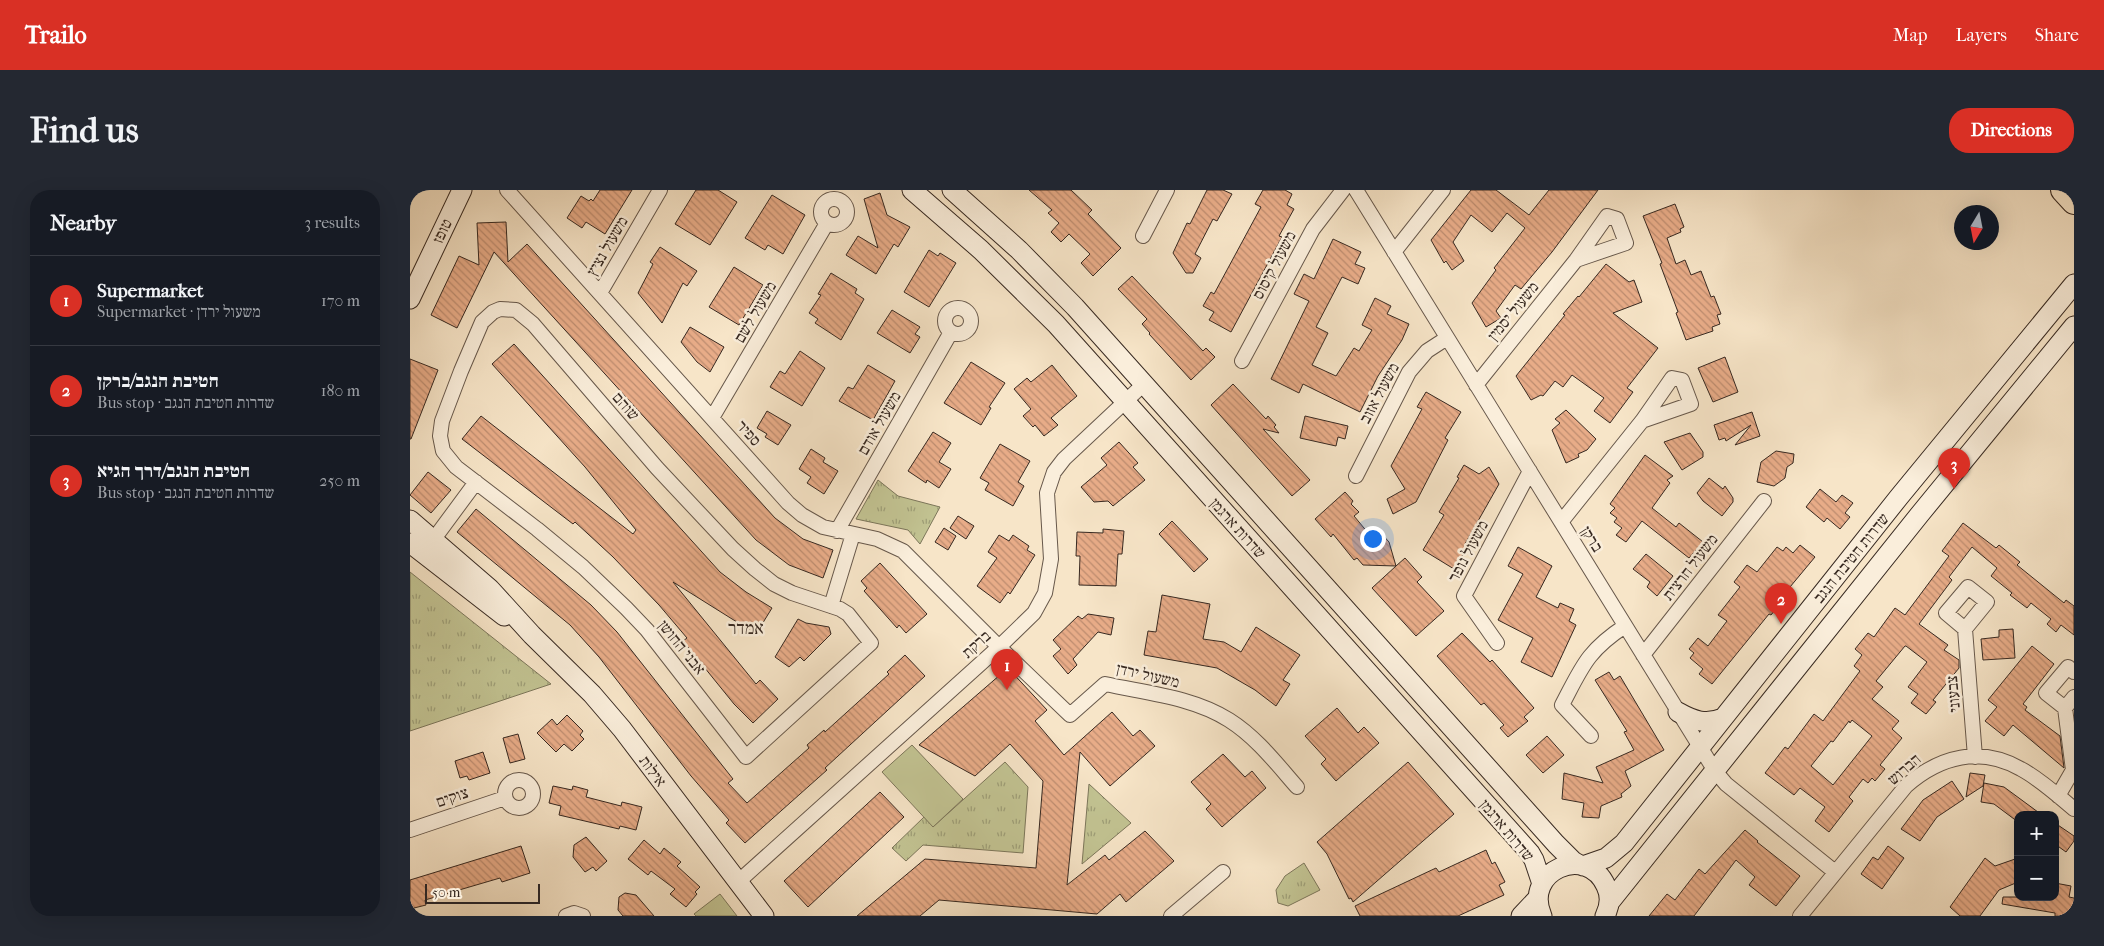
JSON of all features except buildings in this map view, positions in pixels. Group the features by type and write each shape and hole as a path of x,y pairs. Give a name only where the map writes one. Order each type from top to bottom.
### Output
{"highway":[{"path":"2063,190 2074,202"}],"street":[{"name":"טופז","path":"410,299 462,190"},
{"name":"ספיר","path":"507,190 795,510 816,524 837,531 890,543 908,554 999,647"},
{"name":"משעול נציץ","path":"600,293 660,190"},
{"name":"שדרות ארגמן","path":"912,190 1020,287 1125,401 1530,853 1536,865 1541,899"},
{"name":"שדרות ארגמן","path":"952,190 1057,288 1552,840 1573,861 1593,870 1603,880 1608,892 1609,910"},
{"path":"1143,236 1167,190"},
{"name":"משעול קיסוס","path":"1242,361 1313,229 1343,190"},
{"name":"ברקן","path":"1356,190 1715,771 1726,784 1835,872"},
{"path":"1394,252 1443,190"},
{"name":"משעול לשם","path":"712,418 827,223"},
{"name":"משעול יסמין","path":"1476,385 1576,260"},
{"name":"שדרות חטיבת הנגב","path":"1541,899 1548,875 1559,868 1601,861 1620,848 2001,372 2069,291"},
{"name":"שוהם","path":"476,482 456,467 443,451 440,428 478,329 487,316 493,312 508,308 524,316 533,324 651,461 755,570 774,584 792,593 831,606"},
{"name":"שדרות חטיבת הנגב","path":"1609,910 1715,771 2074,326"},
{"name":"משעול אודם","path":"837,531 951,332"},
{"name":"משעול אזוב","path":"1356,476 1409,372 1426,351 1447,338"},
{"name":"ברקת","path":"738,882 999,647 1034,613 1045,593 1051,559 1047,493 1054,472 1064,459 1144,384"},
{"path":"1561,522 1642,421"},
{"name":"משעול נופר","path":"1497,643 1464,596 1530,472"},
{"path":"422,545 476,482"},
{"name":"אבני החושן","path":"476,482 560,548 626,608 647,630 746,756 872,643 848,614 831,606"},
{"name":"משעול חרצית","path":"1643,655 1764,501"},
{"name":"אילות","path":"410,520 422,545 482,600 532,635 574,675 608,712 764,916"},
{"path":"831,606 853,534"},
{"path":"1591,736 1562,705 1586,659 1605,640 1625,626"},
{"name":"צבעוני","path":"1965,628 1975,757"},
{"name":"משעול ירדן","path":"999,647 1070,715 1105,684 1181,701 1218,714 1237,726 1255,741 1297,787"},
{"path":"2058,796 2073,770 2065,708 2046,693 2068,667 2074,672"},
{"path":"2065,708 2074,697"},
{"path":"1678,712 1695,720 1705,722 1723,718"},
{"name":"הברוש","path":"1800,916 1906,786 1934,765 1950,759 1975,757 2003,761 2021,768 2074,808"},
{"name":"צוקים","path":"410,830 505,798"},
{"path":"1171,916 1223,872"},
{"path":"1521,916 1541,899"},
{"path":"566,916 574,913 583,916"}],"green space":[{"path":"878,480 898,496 940,507 920,544 908,530 856,519"},
{"path":"410,572 551,684 410,731"},
{"path":"912,745 963,799 933,827 882,772"},
{"path":"1005,762 1028,787 1023,853 923,845 906,861 892,848 924,817 934,826"},
{"path":"1089,784 1131,823 1082,864"},
{"path":"1304,863 1320,890 1288,906 1278,903 1276,890 1285,876"},
{"path":"720,894 737,916 696,916 694,914"}],"place":[{"name":"חטיבת הנגב/דרך הגיא","path":"1954,489"},
{"name":"חטיבת הנגב/ברקן","path":"1781,624"},
{"name":"Supermarket","path":"1007,690"}],"district":[{"name":"אמדר","path":"746,628"}]}
